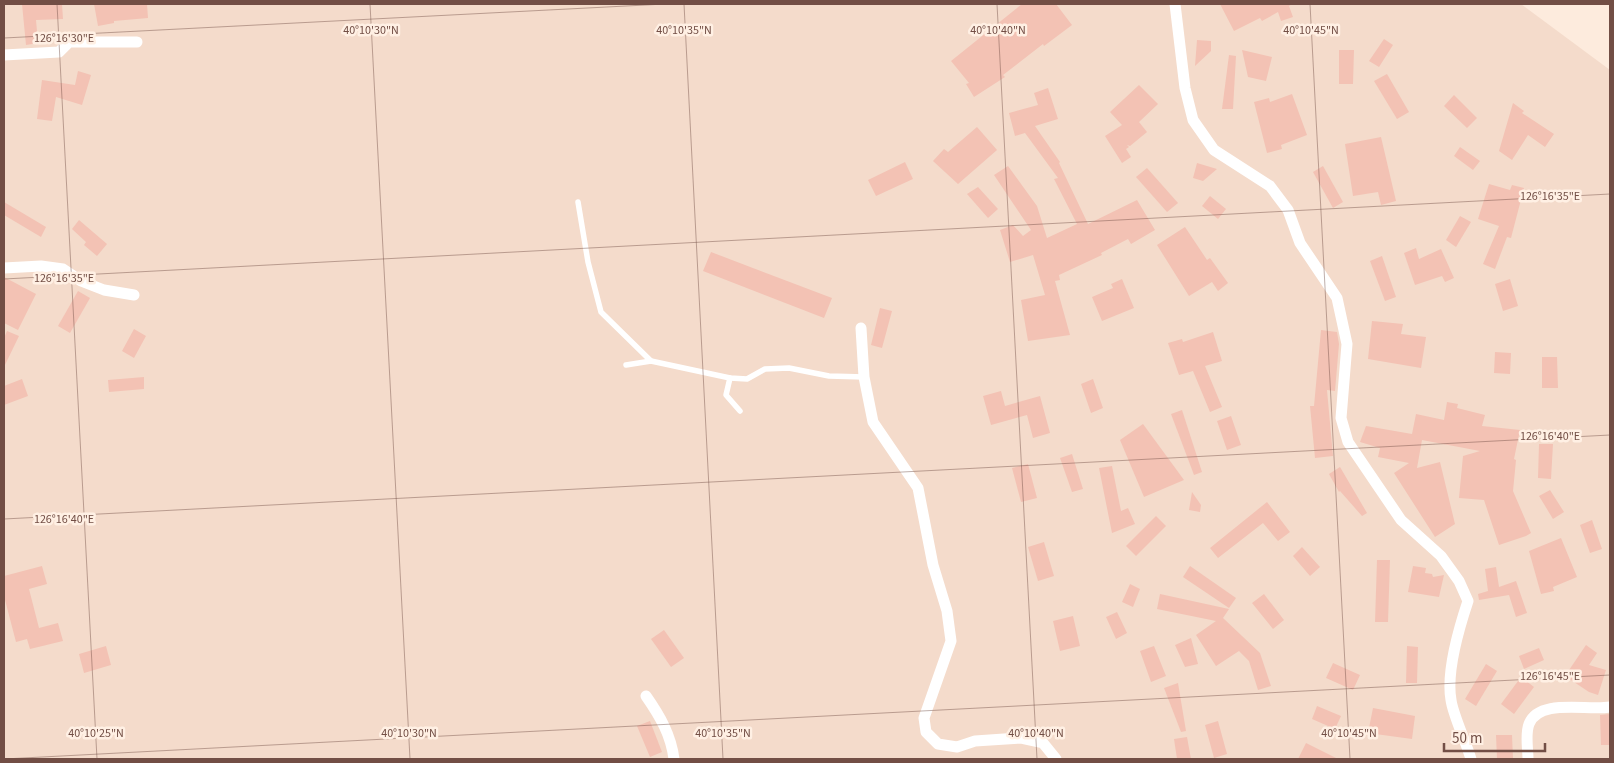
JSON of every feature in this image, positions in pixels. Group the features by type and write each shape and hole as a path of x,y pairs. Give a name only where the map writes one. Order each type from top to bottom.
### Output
{"street":[{"path":"1175,4 1185,88 1193,120 1214,150 1270,186 1288,210 1300,243 1337,298 1347,344 1341,418 1348,442 1401,520 1441,556 1459,581 1468,601 1458,633 1452,669 1451,700 1471,759"},
{"path":"4,55 59,52 69,42 137,42"},
{"path":"4,268 41,266 63,269 81,281 104,290 134,295"},
{"path":"861,328 864,377 873,422 918,488 933,565 946,611 951,641 924,718 926,732 938,744 957,746 975,741 1020,738 1043,743 1056,759"},
{"path":"646,696 663,720 674,759"},
{"path":"1528,759 1528,725 1535,713 1546,708 1610,707"}],"lane":[{"path":"578,202 588,262 601,312 651,361"},
{"path":"626,366 651,361 730,378 747,379 765,369 789,368 829,376 864,377"},
{"path":"730,378 726,395 740,411"}],"shaded area":[{"path":"4,4 1521,4 1610,70 1610,759 4,759"}],"building":[{"path":"22,4 62,4 63,19 36,20 38,43 26,45"},
{"path":"94,4 147,4 148,18 114,21 114,23 98,26"},
{"path":"1022,4 1056,4 1072,25 1044,46 1043,44 1003,75 1005,77 974,97 966,84 969,83 951,61"},
{"path":"1220,4 1292,4 1289,6 1293,17 1281,21 1278,12 1262,21 1260,18 1234,31"},
{"path":"1384,39 1393,45 1379,67 1369,61"},
{"path":"1197,40 1211,41 1211,51 1195,66"},
{"path":"1242,50 1272,57 1266,81 1248,77"},
{"path":"1339,50 1354,50 1353,84 1339,84"},
{"path":"1229,55 1236,56 1233,109 1222,109"},
{"path":"78,71 91,75 82,105 56,97 52,121 37,119 42,80 75,85"},
{"path":"1387,74 1409,112 1397,119 1374,81"},
{"path":"1139,85 1158,104 1139,122 1147,132 1130,146 1127,145 1129,147 1126,149 1131,157 1122,163 1105,136 1122,125 1110,112"},
{"path":"1048,88 1058,119 1035,126 1060,162 1088,224 1137,200 1155,230 1131,244 1128,239 1101,253 1102,255 1059,275 1060,280 1055,281 1070,335 1028,341 1021,300 1045,295 1033,255 1010,262 1000,230 1013,225 1023,236 1031,230 994,175 1008,166 1037,206 1047,238 1077,224 1054,179 1058,178 1025,133 1015,136 1009,113 1038,105 1034,93"},
{"path":"1292,94 1307,135 1281,145 1282,149 1267,153 1254,102 1269,98 1270,102"},
{"path":"1454,95 1477,118 1467,128 1444,106"},
{"path":"1513,103 1524,111 1522,113 1554,134 1545,147 1528,135 1512,160 1499,151"},
{"path":"977,127 997,150 958,184 933,161 944,149 948,152"},
{"path":"1381,137 1396,201 1381,205 1378,192 1353,196 1345,144"},
{"path":"1460,147 1480,161 1473,170 1454,156"},
{"path":"905,162 913,179 876,196 868,180"},
{"path":"1197,163 1217,169 1203,181 1193,178"},
{"path":"1323,166 1343,202 1333,208 1313,172"},
{"path":"1147,168 1178,203 1167,212 1136,177"},
{"path":"1489,184 1510,190 1512,185 1524,188 1511,238 1507,237 1495,269 1483,264 1499,226 1478,219"},
{"path":"978,187 998,209 988,218 967,194"},
{"path":"1210,196 1226,209 1218,219 1202,206"},
{"path":"4,202 46,227 41,237 4,215"},
{"path":"1460,216 1471,222 1456,247 1446,240"},
{"path":"79,220 107,244 97,256 84,245 86,242 72,229"},
{"path":"1185,227 1207,260 1210,258 1228,283 1218,291 1212,282 1189,296 1157,245"},
{"path":"1416,248 1419,259 1441,249 1454,278 1445,282 1442,276 1415,285 1404,253"},
{"path":"711,252 832,298 824,318 703,271"},
{"path":"1382,256 1396,297 1385,301 1370,261"},
{"path":"4,277 36,294 18,330 4,323"},
{"path":"1122,279 1134,308 1102,321 1092,297 1113,288 1111,284"},
{"path":"1510,279 1518,306 1503,311 1495,284"},
{"path":"78,291 90,298 70,333 58,326"},
{"path":"880,308 892,311 882,348 871,345"},
{"path":"1372,321 1403,324 1401,334 1426,337 1421,368 1368,359"},
{"path":"134,329 146,336 134,358 122,351"},
{"path":"1321,330 1337,332 1339,344 1335,391 1327,390 1333,456 1315,458 1310,406 1314,406"},
{"path":"7,331 19,336 4,367 4,338"},
{"path":"1213,332 1222,361 1205,366 1222,407 1210,412 1193,371 1179,375 1168,343 1182,339 1183,342"},
{"path":"1495,352 1511,353 1510,374 1494,373"},
{"path":"1542,357 1557,357 1558,388 1542,388"},
{"path":"144,377 144,389 109,392 108,380"},
{"path":"22,379 28,396 4,405 4,386"},
{"path":"1093,379 1103,408 1091,413 1081,384"},
{"path":"1001,391 1005,406 1040,396 1050,433 1033,438 1027,415 991,425 983,396"},
{"path":"1447,402 1458,404 1457,408 1485,415 1482,426 1520,430 1514,459 1516,460 1513,491 1531,533 1499,545 1484,500 1459,498 1463,456 1480,451 1422,440 1417,468 1440,462 1455,524 1435,537 1394,473 1409,463 1378,457 1380,448 1360,442 1366,426 1412,434 1416,414 1444,420"},
{"path":"1182,410 1202,472 1194,475 1171,414"},
{"path":"1231,416 1241,445 1227,450 1217,421"},
{"path":"1143,424 1184,480 1144,497 1120,440"},
{"path":"1539,444 1553,444 1551,479 1538,478"},
{"path":"1072,454 1083,489 1072,492 1060,458"},
{"path":"1028,464 1037,498 1021,502 1012,468"},
{"path":"1112,466 1121,511 1128,508 1135,524 1112,533 1099,468"},
{"path":"1340,467 1367,513 1362,516 1339,492 1329,474"},
{"path":"1550,490 1564,512 1553,519 1539,496"},
{"path":"1192,492 1201,505 1200,512 1189,510"},
{"path":"1267,502 1290,532 1278,541 1263,523 1218,558 1210,548"},
{"path":"1156,516 1166,526 1136,556 1126,546"},
{"path":"1592,520 1602,549 1590,553 1580,525"},
{"path":"1561,538 1577,577 1553,587 1554,591 1541,594 1529,551"},
{"path":"1044,542 1054,576 1038,581 1028,547"},
{"path":"1302,547 1320,567 1310,576 1293,556"},
{"path":"1377,560 1390,560 1388,622 1375,622"},
{"path":"42,566 47,584 29,589 39,628 58,623 63,641 30,649 27,639 16,642 4,596 4,576"},
{"path":"1190,566 1236,598 1229,608 1183,577"},
{"path":"1413,566 1426,568 1425,573 1432,574 1433,577 1444,575 1439,597 1408,592"},
{"path":"1496,567 1499,587 1516,581 1527,613 1516,617 1509,595 1479,600 1478,594 1488,591 1485,569"},
{"path":"1130,584 1140,589 1133,607 1122,602"},
{"path":"1160,594 1229,609 1223,618 1260,653 1271,686 1258,690 1249,661 1239,651 1216,666 1196,635 1216,621 1157,609"},
{"path":"1264,594 1284,620 1273,629 1252,603"},
{"path":"1117,612 1127,633 1116,639 1106,617"},
{"path":"1073,616 1080,646 1060,651 1053,621"},
{"path":"664,630 684,658 671,667 651,639"},
{"path":"1191,638 1198,664 1185,667 1175,645"},
{"path":"1586,645 1597,653 1589,665 1606,670 1598,695 1589,692 1565,676"},
{"path":"106,646 111,665 84,673 79,654"},
{"path":"1154,646 1166,676 1151,682 1140,651"},
{"path":"1407,646 1418,647 1417,683 1406,683"},
{"path":"1539,648 1544,660 1524,669 1519,656"},
{"path":"1333,663 1360,675 1353,690 1326,678"},
{"path":"1486,664 1497,671 1476,706 1465,699"},
{"path":"1521,677 1534,687 1514,714 1501,704"},
{"path":"1178,683 1186,731 1181,732 1164,688"},
{"path":"1317,706 1341,716 1335,729 1312,719"},
{"path":"1373,708 1415,716 1412,739 1368,733"},
{"path":"1610,714 1610,745 1601,745 1600,715"},
{"path":"650,721 662,752 650,757 637,726"},
{"path":"1218,721 1227,754 1214,758 1205,725"},
{"path":"1496,735 1512,735 1513,759 1497,759"},
{"path":"1187,737 1191,759 1177,759 1174,739"},
{"path":"1306,743 1338,759 1298,759"}]}
